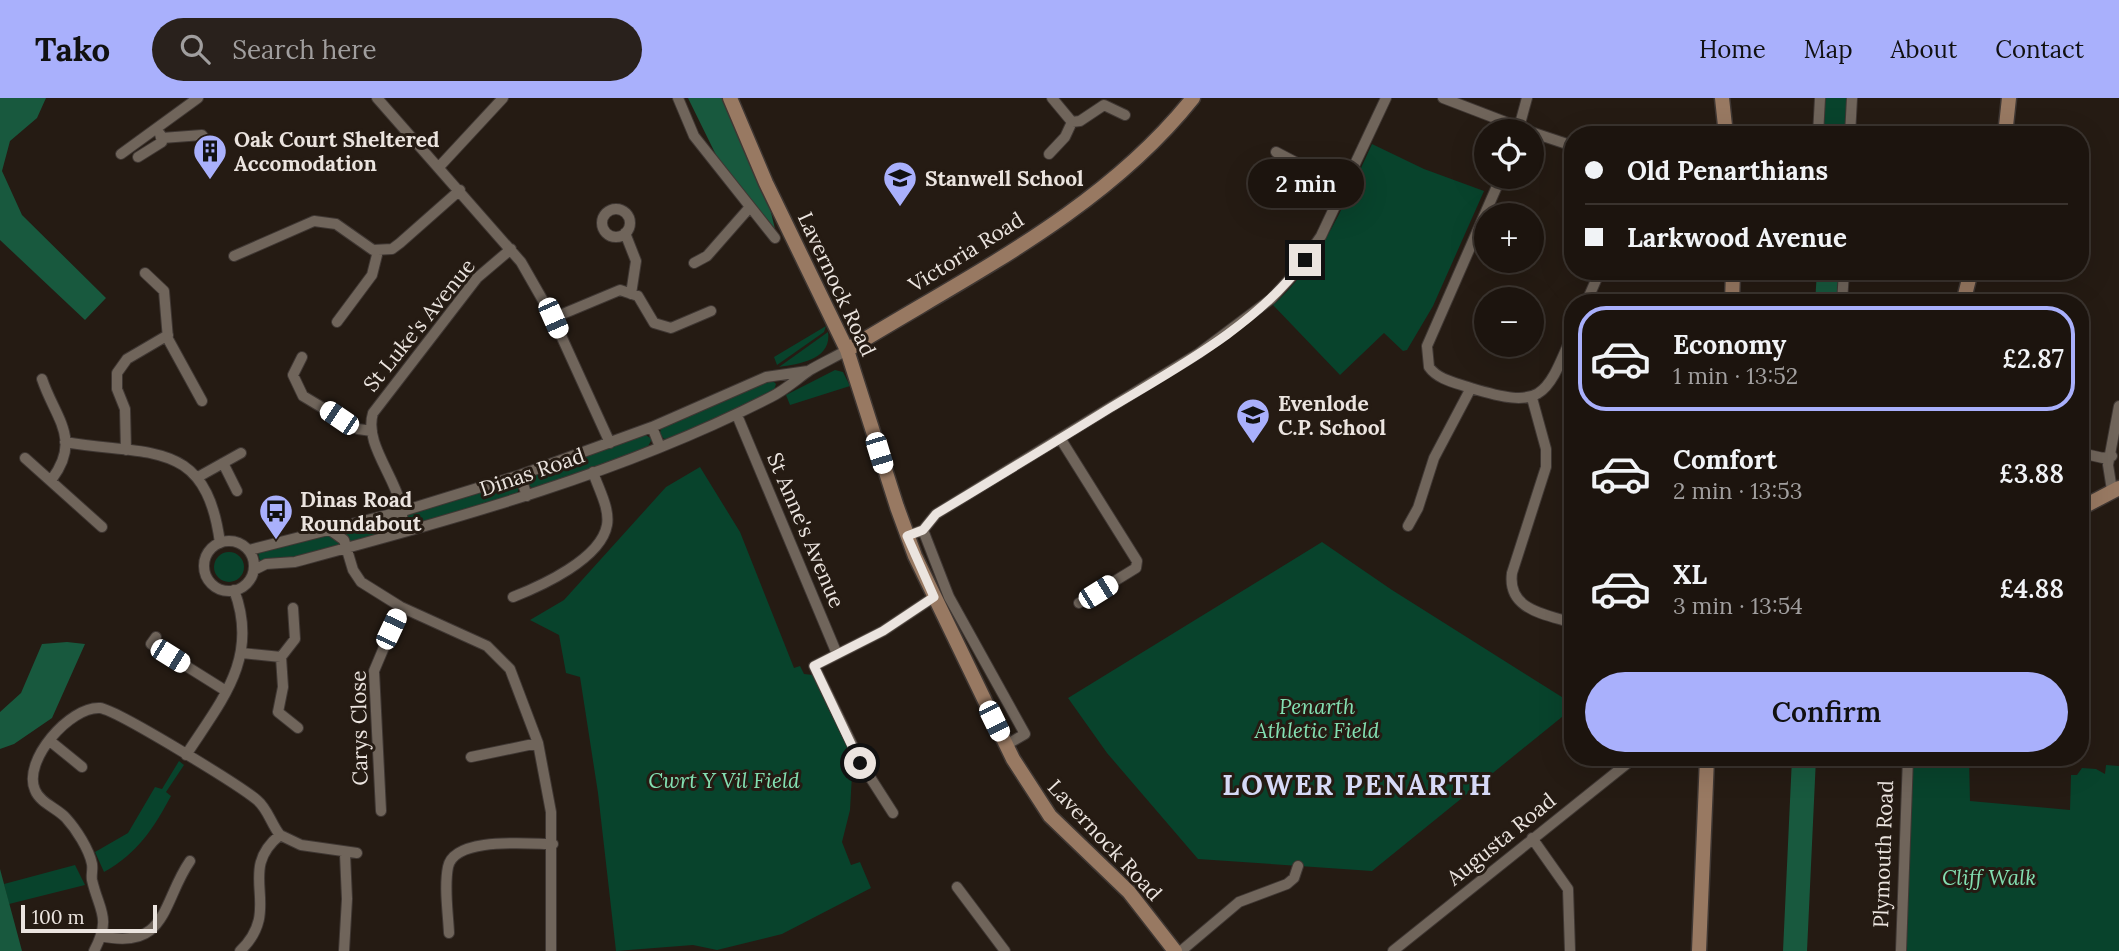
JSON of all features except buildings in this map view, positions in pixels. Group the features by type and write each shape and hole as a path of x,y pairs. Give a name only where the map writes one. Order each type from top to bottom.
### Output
{"main road":[{"name":"Lavernock Road","path":"730,98 766,183 847,350 907,536 934,597 1028,787 1050,816 1129,892 1178,951"},
{"name":"Victoria Road","path":"847,350 1086,202 1128,169 1193,98"},
{"path":"1722,98 1725,126"},
{"path":"2006,126 2009,98"},
{"path":"2089,504 2115,489"},
{"path":"1699,951 1707,766"}],"street":[{"path":"121,154 198,98"},
{"path":"377,98 511,249 553,318 610,443"},
{"path":"439,167 503,98"},
{"name":"Lavernock Road","path":"678,98 694,136 775,238"},
{"path":"1052,98 1072,122"},
{"path":"907,536 923,530 936,514 1189,360 1256,312 1284,286 1305,260 1327,225 1386,98"},
{"path":"1443,98 1496,119"},
{"path":"1525,119 1527,98"},
{"path":"1818,126 1820,98"},
{"path":"1850,126 1852,98"},
{"path":"1072,122 1080,121 1104,105 1125,114"},
{"path":"1049,154 1065,137 1072,122"},
{"path":"138,157 162,142 156,128"},
{"path":"162,138 202,135 219,158"},
{"path":"1544,137 1564,143"},
{"path":"1276,152 1345,188"},
{"path":"1496,189 1426,351 1427,363 1433,373 1513,400 1532,398 1553,379 1564,354"},
{"path":"234,256 314,221 336,224 360,244 378,251 400,243 460,190"},
{"path":"694,263 707,256 750,207"},
{"path":"625,233 636,261 631,294"},
{"name":"St Luke's Avenue","path":"372,431 373,414 477,278 511,249"},
{"path":"337,322 372,275 378,251"},
{"path":"145,273 164,291 168,335 202,401"},
{"path":"553,318 620,290 638,296 654,323 671,328 711,311"},
{"path":"126,450 125,409 117,389 117,373 127,359 168,335"},
{"name":"Dinas Road","path":"254,570 266,564 295,562 527,496 593,472 660,447 784,390 808,372 847,350"},
{"path":"302,357 293,375 303,396 359,429 372,431 402,510 404,523 399,533"},
{"name":"Dinas Road","path":"249,550 330,530 520,475 652,427 776,374 808,372"},
{"path":"776,374 784,390"},
{"path":"42,379 62,419 65,442 63,459 51,480"},
{"path":"1408,526 1418,508 1434,457 1471,388"},
{"path":"1532,398 1547,461 1512,573 1511,587 1515,597 1525,607 1564,620"},
{"path":"2115,489 2108,465 2112,456 2112,429 2119,406"},
{"name":"St Anne's Avenue","path":"739,420 837,654"},
{"path":"652,427 660,447"},
{"path":"1060,438 1137,561 1136,568 1079,603"},
{"path":"65,442 174,458 198,477 215,509 220,542"},
{"path":"198,477 241,453"},
{"path":"2089,455 2103,458 2112,456"},
{"path":"2112,456 2119,465"},
{"path":"25,458 102,527"},
{"path":"223,463 237,491"},
{"path":"513,597 562,574 602,538 607,517 593,472"},
{"path":"520,475 527,496"},
{"path":"330,530 341,536 361,582 401,607 496,652 517,682 538,743 551,812 551,951"},
{"path":"923,530 949,597 1025,734 1006,745"},
{"path":"220,542 237,542 249,550 254,570 247,583 234,590 220,589 205,573 207,553 220,542"},
{"path":"186,755 226,691 242,653 243,613 234,590"},
{"path":"893,813 860,763 814,666 883,631 934,597"},
{"name":"Carys Close","path":"381,811 374,671 401,607"},
{"path":"293,608 295,639 281,657 283,687 278,712 298,728"},
{"path":"156,637 151,644 226,691"},
{"path":"242,653 281,657"},
{"path":"94,951 101,936 103,912 93,882 90,859 71,824 39,797 33,787 34,770 50,741 61,725 75,714 100,708 114,712 255,798 281,835 294,842 345,854 357,853"},
{"path":"50,741 82,767"},
{"path":"471,757 538,743"},
{"name":"Augusta Road","path":"1392,951 1623,766"},
{"name":"Plymouth Road","path":"1900,951 1908,766"},
{"path":"240,951 256,933 262,918 258,872 262,856 281,835"},
{"path":"1532,838 1569,889 1570,951"},
{"path":"449,933 448,867 454,855 483,845 553,844"},
{"path":"344,951 347,899 345,854"},
{"path":"101,936 130,941 147,936 165,917 178,878 190,861"},
{"path":"1178,951 1238,902 1287,884 1294,878 1298,866"},
{"path":"957,887 1002,950"}],"green space":[{"path":"0,98 46,98 37,118 10,141 2,171 22,215 106,298 85,320 0,240"},
{"path":"688,98 725,98 768,200 775,229 717,157"},
{"path":"1825,98 1847,98 1846,126 1823,126"},
{"path":"1372,144 1424,169 1484,191 1479,203 1474,203 1474,214 1433,306 1407,350 1403,351 1384,333 1340,375 1273,305 1290,288 1319,250 1342,209"},
{"path":"1816,280 1838,280 1838,294 1816,294"},
{"path":"826,326 824,332 777,365 774,357"},
{"path":"828,332 828,341 820,354 805,362 779,367"},
{"path":"835,370 843,372 850,386 790,405 786,395"},
{"path":"772,380 776,384 773,393 672,438 664,439 660,434 661,428"},
{"path":"644,434 652,439 647,448 533,489 528,484 530,476"},
{"name":"Cwrt Y Vil Field","path":"700,467 740,532 794,668 800,666 804,674 813,675 848,746 852,775 850,810 842,842 851,865 860,862 871,888 782,934 717,950 693,945 616,951 598,793 580,677 566,673 559,635 530,620 564,600 666,487"},
{"path":"511,482 519,486 517,495 406,527 408,514"},
{"path":"400,514 403,520 394,531 350,543 341,532"},
{"path":"328,535 343,544 289,559 260,561 258,553"},
{"name":"Penarth Athletic Field","path":"1322,542 1392,590 1564,698 1564,715 1372,871 1198,859 1107,753 1068,698"},
{"path":"229,552 239,557 244,567 239,577 229,582 219,577 214,567 219,557"},
{"path":"42,644 85,644 52,718 14,744 0,749 0,712 21,693"},
{"path":"179,761 184,765 166,792 171,796 151,830 126,857 104,872 95,852 128,833 155,787 162,789"},
{"name":"Cliff Walk","path":"2106,765 2119,766 2119,951 1905,951 1912,766 1969,766 1970,801 2070,810 2071,775 2077,775 2082,768 2096,769 2105,774"},
{"path":"1792,766 1816,766 1807,951 1783,951"},
{"path":"75,865 85,885 9,904 4,884"},
{"path":"0,869 22,951 0,951"}],"place":[{"name":"Oak Court Sheltered Accomodation","path":"210,181"},
{"name":"Stanwell School","path":"900,208"},
{"name":"Evenlode C.P. School","path":"1253,445"},
{"name":"Dinas Road Roundabout","path":"276,541"}],"district":[{"name":"LOWER PENARTH","path":"1358,785"}],"route":[{"path":"860,763 814,666 883,631 934,597 907,536 923,530 936,514 1199,353 1256,312 1284,286 1305,260"}]}
